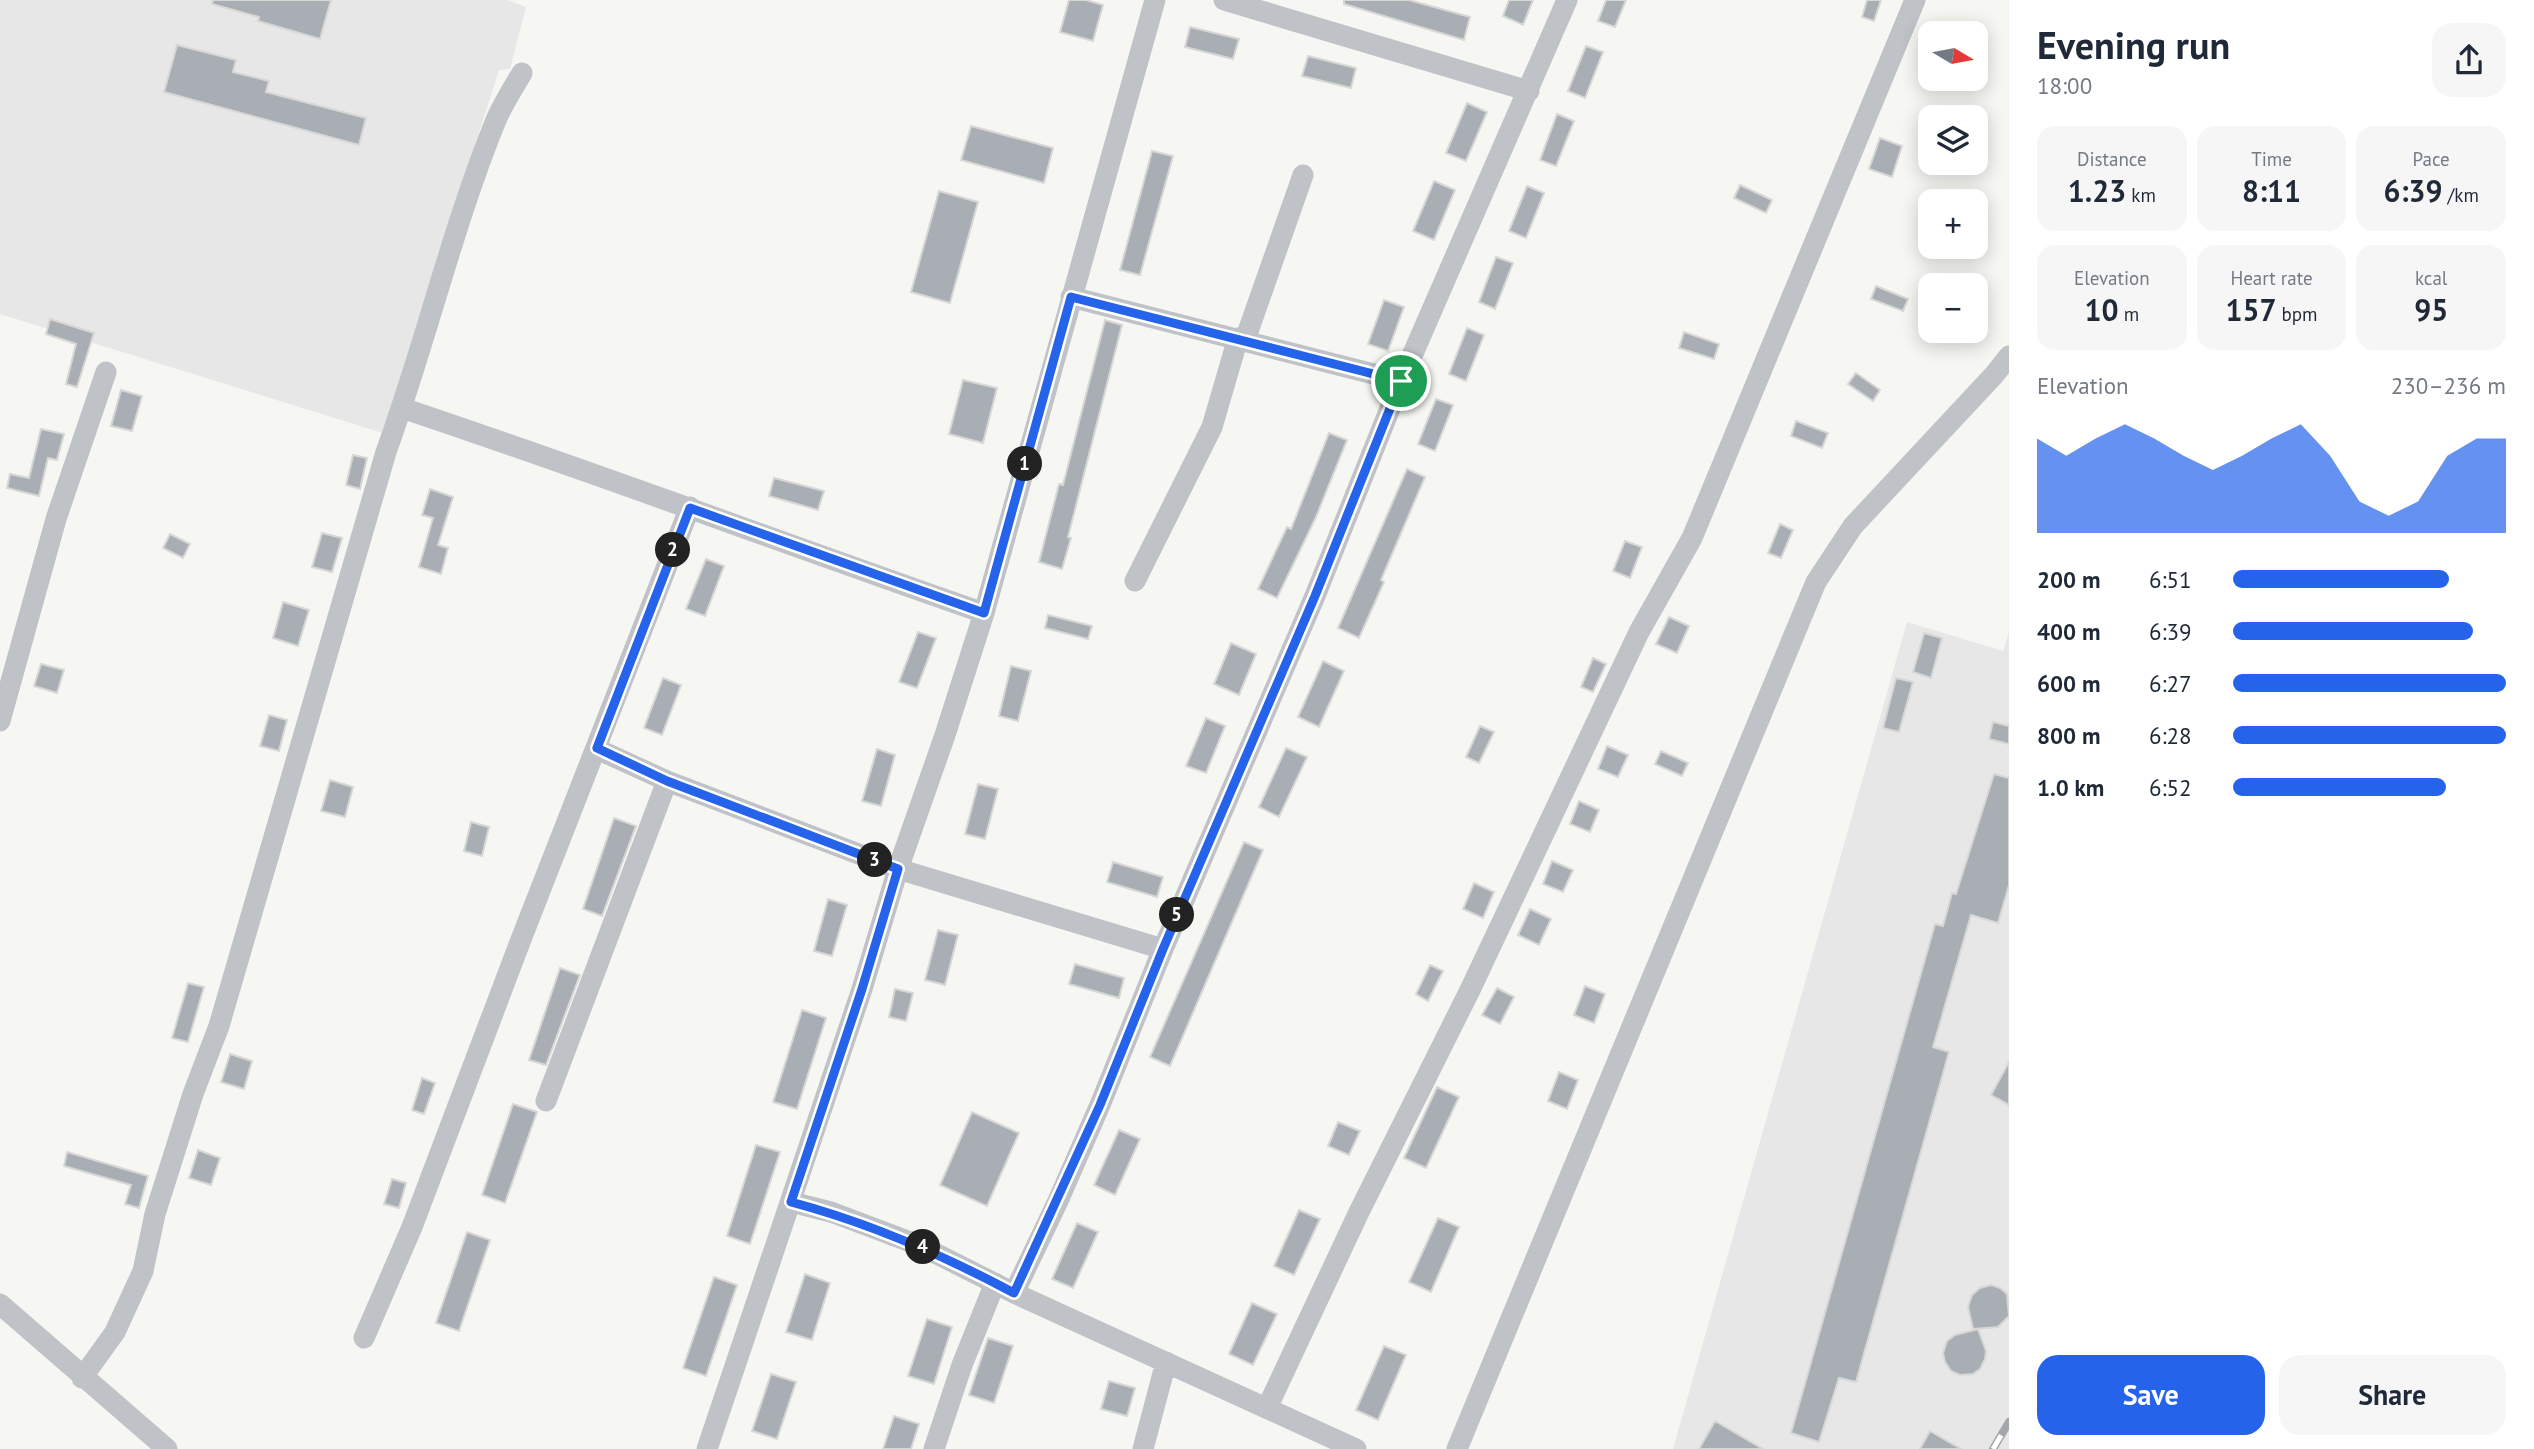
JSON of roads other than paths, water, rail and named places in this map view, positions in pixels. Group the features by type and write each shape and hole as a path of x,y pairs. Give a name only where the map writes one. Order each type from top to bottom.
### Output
{"street":[{"path":"707,1449 862,989 898,869 984,613 1155,0"},
{"path":"1224,0 1529,91"},
{"path":"1014,1293 1100,1105 1163,949 1315,596 1401,381 1567,0"},
{"path":"1267,1408 1359,1212 1470,990 1639,632 1692,538 1915,0"},
{"path":"82,1378 115,1332 144,1271 155,1214 193,1094 219,1026 386,452 447,260 497,118 522,73"},
{"path":"1135,581 1212,427 1241,339 1303,175"},
{"path":"1071,297 1401,381"},
{"path":"1457,1449 1816,582 1853,526 2009,356"},
{"path":"0,721 56,519 106,372"},
{"path":"402,408 984,613"},
{"path":"364,1338 412,1227 690,508"},
{"path":"597,748 667,781 898,869 1163,949"},
{"path":"546,1101 667,781"},
{"path":"791,1202 831,1212 921,1246 1014,1293 1356,1449"},
{"path":"934,1449 962,1364 995,1283"},
{"path":"0,1304 82,1378 167,1449"},
{"path":"1143,1449 1166,1362"}],"railway":[{"path":"1993,1449 2009,1422"}]}
